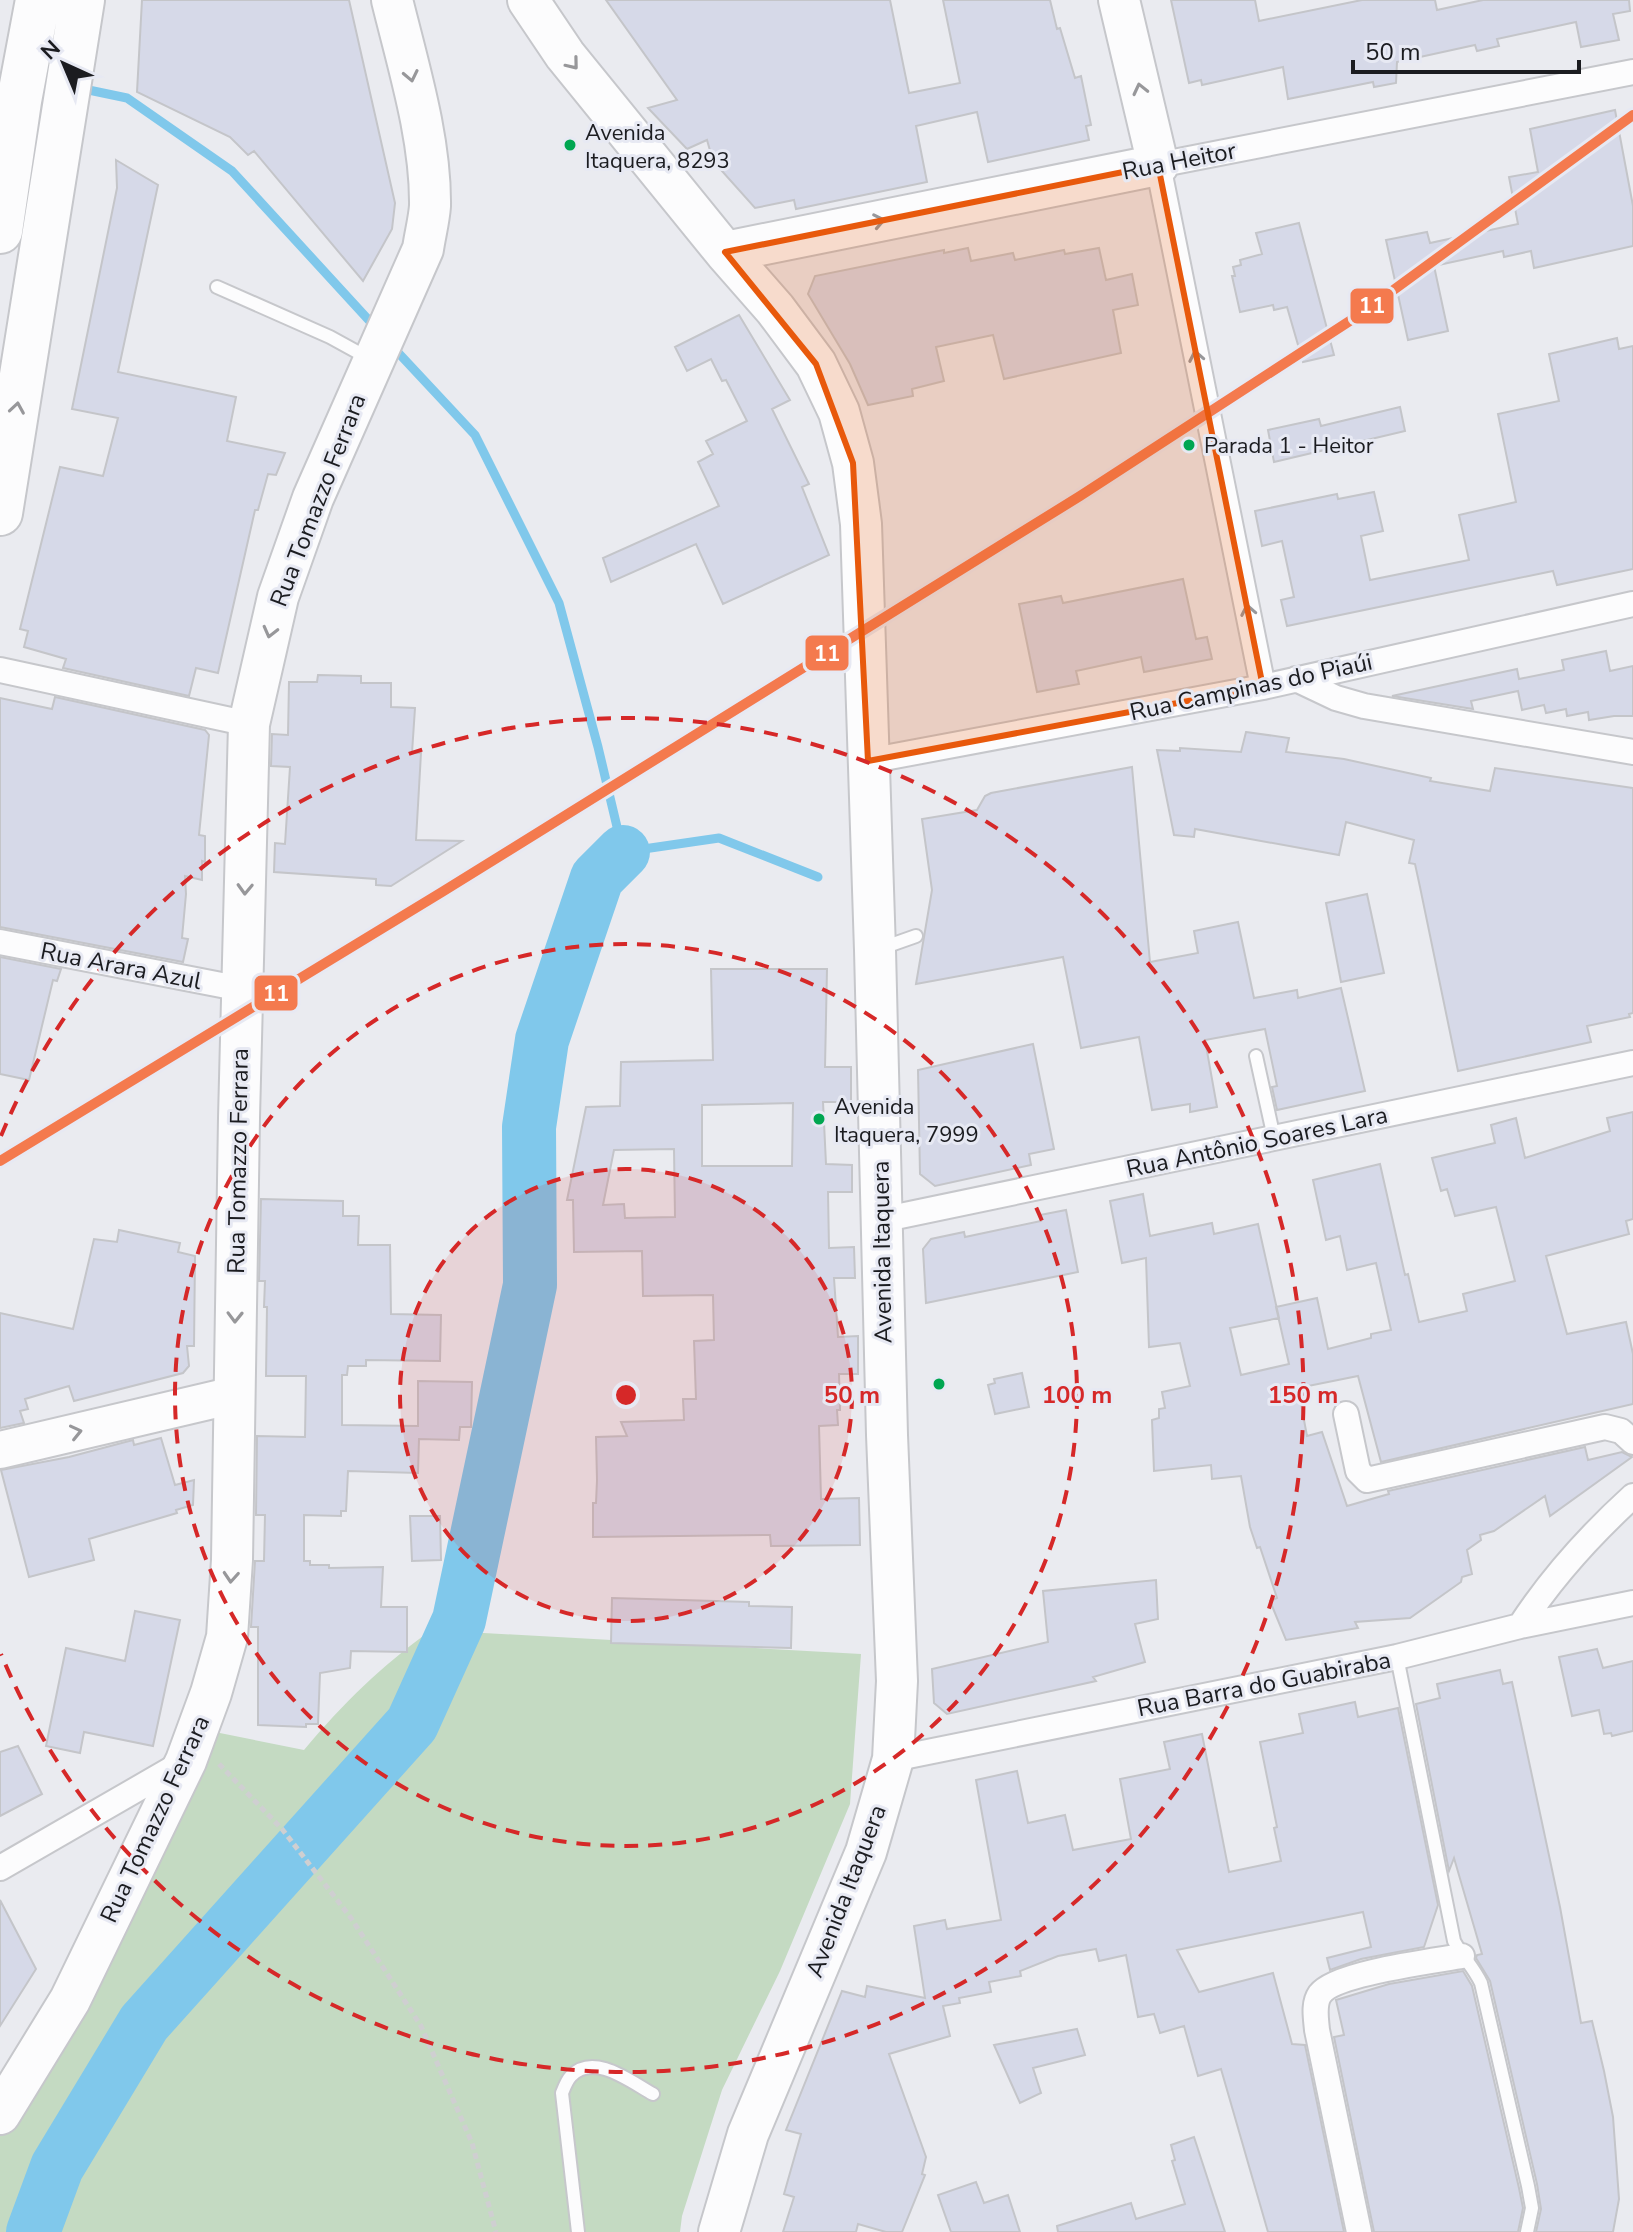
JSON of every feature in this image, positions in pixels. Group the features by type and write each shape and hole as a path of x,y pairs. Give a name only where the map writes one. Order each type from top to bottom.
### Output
{"highway":[{"path":"0,513 82,0"},
{"path":"0,231 19,101 35,20"}],"main road":[{"name":"Rua Tomazzo Ferrara","path":"0,2114 70,2000 190,1750 227,1637 232,1560 249,724 278,597 313,498 423,249 430,208 427,160 411,74 392,0"},
{"name":"Avenida Itaquera","path":"528,0 565,55 775,309 816,364 839,412 853,463 861,524 897,1681 893,1759 866,1852 748,2134 719,2232"},
{"path":"1119,0 1158,165"},
{"name":"Rua Heitor","path":"725,252 1158,165"},
{"path":"775,309 783,270 803,236"}],"street":[{"name":"Rua Heitor","path":"1158,165 1633,72"},
{"path":"1158,165 1263,687"},
{"name":"Rua Campinas do Piaúi","path":"868,761 1263,687 1633,604"},
{"path":"0,670 249,724"},
{"path":"1296,679 1336,698 1364,706 1633,752"},
{"name":"Rua Arara Azul","path":"0,942 242,989"},
{"name":"Rua Antônio Soares Lara","path":"881,1220 1633,1063"},
{"path":"0,1450 234,1395"},
{"path":"1346,1414 1358,1471 1367,1480 1605,1427 1621,1431 1633,1442"},
{"path":"1520,1626 1545,1587 1592,1534 1633,1496"},
{"name":"Rua Barra do Guabiraba","path":"893,1759 1397,1657 1520,1626 1633,1603"},
{"path":"0,1868 190,1750"},
{"path":"1359,2232 1317,2030 1315,2012 1319,1995 1329,1985 1347,1978 1462,1956"}],"lane":[{"path":"217,287 375,355"},
{"path":"875,950 916,936"},
{"path":"1256,1056 1274,1138"},
{"path":"1397,1657 1454,1941 1462,1956 1474,1968 1488,2010 1532,2208 1527,2232"},
{"path":"578,2232 562,2093 571,2076 586,2067 606,2068 653,2094"}],"path":[{"path":"190,1750 282,1829 351,1918 421,2026 472,2143 496,2232"}],"highlighted area":[{"path":"1158,165 1263,687 868,761 853,463 816,364 725,252"}],"green space":[{"path":"431,1630 861,1654 850,1804 780,1971 722,2090 682,2216 680,2232 0,2232 0,2100 195,1728 304,1750 364,1686"}],"building":[{"path":"142,0 349,0 395,203 392,229 363,281 254,151 248,155 230,137 137,92"},
{"path":"606,0 890,0 909,93 960,83 943,0 1050,0 1075,78 1081,76 1091,125 1086,126 1089,140 988,162 977,112 916,126 927,182 796,209 794,200 755,208 713,161 707,140 687,149 648,108 677,100"},
{"path":"1171,0 1255,0 1259,21 1362,0 1435,0 1437,10 1483,0 1629,0 1630,11 1613,14 1619,40 1581,47 1576,22 1497,39 1499,46 1477,51 1475,45 1397,62 1396,83 1374,87 1373,82 1288,99 1283,67 1202,85 1201,80 1189,83"},
{"path":"1615,110 1633,206 1633,246 1534,268 1531,251 1504,257 1503,251 1434,266 1448,331 1408,340 1386,240 1427,232 1430,243 1518,224 1509,177 1538,172 1530,129"},
{"path":"116,160 158,185 118,372 236,397 227,441 285,453 276,475 268,474 258,510 255,510 218,673 196,668 189,696 63,668 66,659 24,647 28,631 20,629 60,467 103,476 118,418 72,409 117,188"},
{"path":"1299,223 1334,355 1303,362 1287,307 1274,310 1273,305 1240,312 1232,276 1235,276 1233,267 1241,265 1240,260 1262,254 1256,233"},
{"path":"968,248 971,261 1013,253 1015,260 1064,250 1065,254 1099,248 1106,280 1132,274 1138,305 1113,310 1121,353 1004,379 993,335 936,347 944,381 912,389 913,396 868,405 850,364 808,294 815,276"},
{"path":"739,315 790,400 772,409 809,484 802,487 829,555 723,604 696,544 611,582 603,558 719,506 698,462 713,454 706,441 747,421 726,380 722,381 711,359 687,371 675,347"},
{"path":"1617,338 1619,349 1633,346 1633,569 1557,585 1553,571 1287,626 1281,600 1294,597 1282,541 1262,546 1255,511 1337,494 1338,499 1374,492 1383,531 1361,536 1370,580 1469,560 1459,515 1516,502 1498,414 1559,401 1549,354"},
{"path":"1400,407 1405,431 1274,462 1268,430 1319,419 1321,426"},
{"path":"1183,579 1196,639 1207,637 1212,659 1144,672 1141,657 1076,671 1079,684 1037,692 1019,604 1061,596 1063,603"},
{"path":"1606,651 1610,671 1633,666 1633,716 1589,720 1588,712 1567,716 1566,709 1546,713 1544,705 1522,710 1518,691 1471,701 1473,709 1392,696 1517,669 1519,679 1564,670 1562,660"},
{"path":"318,675 361,676 361,683 391,683 391,707 415,708 412,753 421,753 416,840 462,841 391,886 376,885 376,879 274,872 275,843 285,844 290,767 271,766 272,734 288,735 289,682 317,682"},
{"path":"55,697 205,730 209,735 199,835 205,836 205,862 202,861 202,880 185,876 182,938 188,939 183,962 0,927 0,698 52,709"},
{"path":"1246,732 1289,738 1286,752 1344,759 1431,778 1430,781 1490,791 1495,768 1633,788 1633,1013 1629,1014 1630,1017 1587,1026 1591,1042 1458,1071 1415,864 1409,863 1414,840 1346,822 1339,855 1195,829 1194,837 1174,835 1157,750 1180,751 1180,748 1241,752"},
{"path":"1132,767 1150,962 1198,953 1194,931 1238,922 1254,998 1297,990 1298,998 1341,988 1365,1091 1277,1110 1272,1087 1277,1086 1265,1029 1205,1040 1217,1107 1190,1112 1190,1104 1152,1110 1139,1037 1081,1048 1063,957 916,984 932,890 922,819 977,810 985,796 991,793"},
{"path":"1367,894 1384,973 1341,982 1326,903"},
{"path":"0,957 61,969 57,981 53,980 29,1080 0,1074"},
{"path":"711,969 827,969 825,1067 851,1067 851,1102 823,1102 826,1164 852,1165 852,1192 828,1192 829,1248 854,1247 855,1278 834,1278 838,1337 858,1336 858,1374 839,1374 838,1425 819,1426 821,1499 859,1498 860,1545 771,1546 770,1535 593,1537 596,1437 627,1436 621,1422 684,1420 683,1399 696,1399 694,1341 714,1340 713,1295 643,1296 642,1251 574,1252 573,1200 567,1200 586,1107 620,1106 621,1062 713,1060","holes":["793,1103 792,1166 702,1166 702,1105","674,1149 675,1217 625,1218 624,1204 603,1205 614,1150"]},
{"path":"1033,1044 1054,1149 1029,1154 1031,1165 935,1186 920,1174 918,1070"},
{"path":"1633,1112 1633,1219 1626,1221 1629,1234 1546,1256 1567,1334 1626,1322 1633,1354 1633,1404 1381,1462 1358,1376 1298,1388 1307,1436 1322,1432 1347,1506 1389,1494 1388,1491 1585,1447 1588,1460 1622,1452 1632,1457 1550,1516 1545,1496 1494,1531 1480,1535 1481,1540 1467,1550 1472,1574 1462,1577 1461,1582 1410,1618 1355,1622 1358,1628 1286,1640 1270,1601 1277,1598 1250,1527 1241,1476 1212,1479 1211,1465 1154,1471 1152,1420 1159,1418 1159,1409 1165,1408 1162,1392 1190,1386 1180,1343 1149,1347 1146,1258 1122,1263 1110,1201 1143,1194 1150,1236 1212,1223 1214,1234 1258,1224 1277,1307 1317,1298 1328,1349 1391,1330 1376,1263 1347,1270 1340,1236 1326,1240 1313,1180 1380,1164 1419,1322 1467,1311 1463,1294 1515,1281 1496,1207 1455,1216 1447,1189 1441,1191 1432,1158 1495,1143 1491,1125 1516,1118 1525,1158 1610,1131 1607,1118","holes":["1279,1318 1289,1364 1241,1375 1230,1328"]},
{"path":"261,1199 343,1201 343,1216 359,1216 358,1245 390,1245 391,1314 441,1315 440,1361 366,1360 366,1366 348,1366 347,1375 342,1375 342,1425 418,1426 418,1381 472,1382 471,1427 460,1427 459,1440 419,1439 418,1473 348,1471 346,1511 341,1511 341,1516 304,1515 304,1561 310,1561 310,1565 329,1565 329,1568 383,1567 381,1607 407,1607 407,1652 351,1651 350,1668 320,1673 318,1724 306,1724 306,1727 258,1725 258,1627 251,1627 255,1561 264,1561 265,1515 256,1515 257,1436 305,1437 306,1376 266,1376 267,1307 264,1307 265,1281 259,1281"},
{"path":"1066,1210 1078,1272 926,1303 923,1249 931,1239 964,1232 965,1237 1041,1221 1040,1215"},
{"path":"119,1230 180,1243 178,1252 195,1256 194,1346 187,1346 189,1366 183,1373 74,1401 69,1386 25,1399 28,1409 20,1411 24,1423 0,1428 0,1313 73,1329 94,1239 117,1242"},
{"path":"1022,1373 1029,1407 995,1414 988,1385 995,1383 994,1379"},
{"path":"161,1438 175,1485 194,1480 193,1505 176,1510 177,1513 89,1539 94,1560 29,1577 1,1470 133,1440 134,1445"},
{"path":"410,1516 440,1516 441,1560 412,1561"},
{"path":"1156,1580 1158,1619 1135,1624 1145,1662 1093,1677 1096,1681 947,1714 934,1703 932,1669 1048,1642 1043,1591"},
{"path":"612,1598 749,1602 749,1606 792,1607 791,1648 611,1643"},
{"path":"135,1611 180,1620 153,1746 84,1732 80,1753 46,1746 66,1648 125,1661"},
{"path":"1597,1649 1603,1668 1633,1661 1633,1731 1612,1736 1611,1733 1604,1734 1599,1710 1572,1716 1559,1657"},
{"path":"1500,1670 1503,1684 1512,1682 1560,1907 1581,2023 1592,2021 1604,2071 1613,2117 1619,2199 1613,2232 1536,2232 1541,2209 1537,2184 1490,1981 1476,1958 1482,1954 1454,1858 1449,1871 1416,1704 1440,1698 1437,1684"},
{"path":"1355,1702 1358,1717 1398,1708 1438,1905 1424,1947 1361,1959 1330,1970 1327,1958 1371,1947 1363,1912 1177,1950 1199,1992 1273,1973 1292,2044 1305,2045 1344,2232 1268,2232 1221,2069 1198,2076 1184,2026 1160,2033 1154,2014 1138,2017 1126,1955 1099,1961 1096,1949 1058,1956 1020,1971 1021,1976 989,1982 991,1992 959,1998 960,2003 943,2006 950,2036 889,2054 926,2157 922,2174 925,2175 902,2232 886,2232 858,2224 856,2232 783,2232 794,2197 784,2194 801,2134 786,2130 842,1991 865,1997 867,1986 925,1998 914,1926 945,1920 947,1929 1001,1920 976,1780 1017,1771 1028,1823 1065,1815 1073,1850 1131,1839 1120,1779 1170,1769 1164,1742 1202,1734 1229,1872 1281,1861 1260,1742 1303,1733 1299,1714"},
{"path":"18,1746 42,1794 0,1816 0,1752"},
{"path":"0,1900 36,1969 0,2026"},
{"path":"1463,1971 1472,1986 1519,2188 1523,2208 1518,2232 1374,2232 1334,2037 1344,2035 1336,2000 1389,1984"},
{"path":"1077,2029 1085,2055 1033,2068 1041,2093 1020,2103 994,2045"},
{"path":"1194,2137 1225,2232 1058,2232 1057,2226 1131,2203 1136,2219 1185,2204 1172,2161 1175,2160 1171,2145"},
{"path":"976,2182 984,2203 1008,2195 1020,2232 951,2232 938,2195"}],"waterway":[{"path":"79,88 127,98 232,171 376,328"},
{"path":"391,345 475,435 559,603 623,852 719,838 818,877"},
{"path":"33,2232 57,2167 144,2023 412,1724 459,1620 530,1285 529,1127 542,1040 597,878 623,852"}],"transit line":[{"name":"11","path":"0,1161 442,892 1080,496 1362,313 1633,115"}],"place":[{"name":"Avenida Itaquera, 8293","path":"570,145"},
{"name":"Parada 1 - Heitor","path":"1189,445"},
{"name":"Avenida Itaquera, 7999","path":"819,1119"}]}
